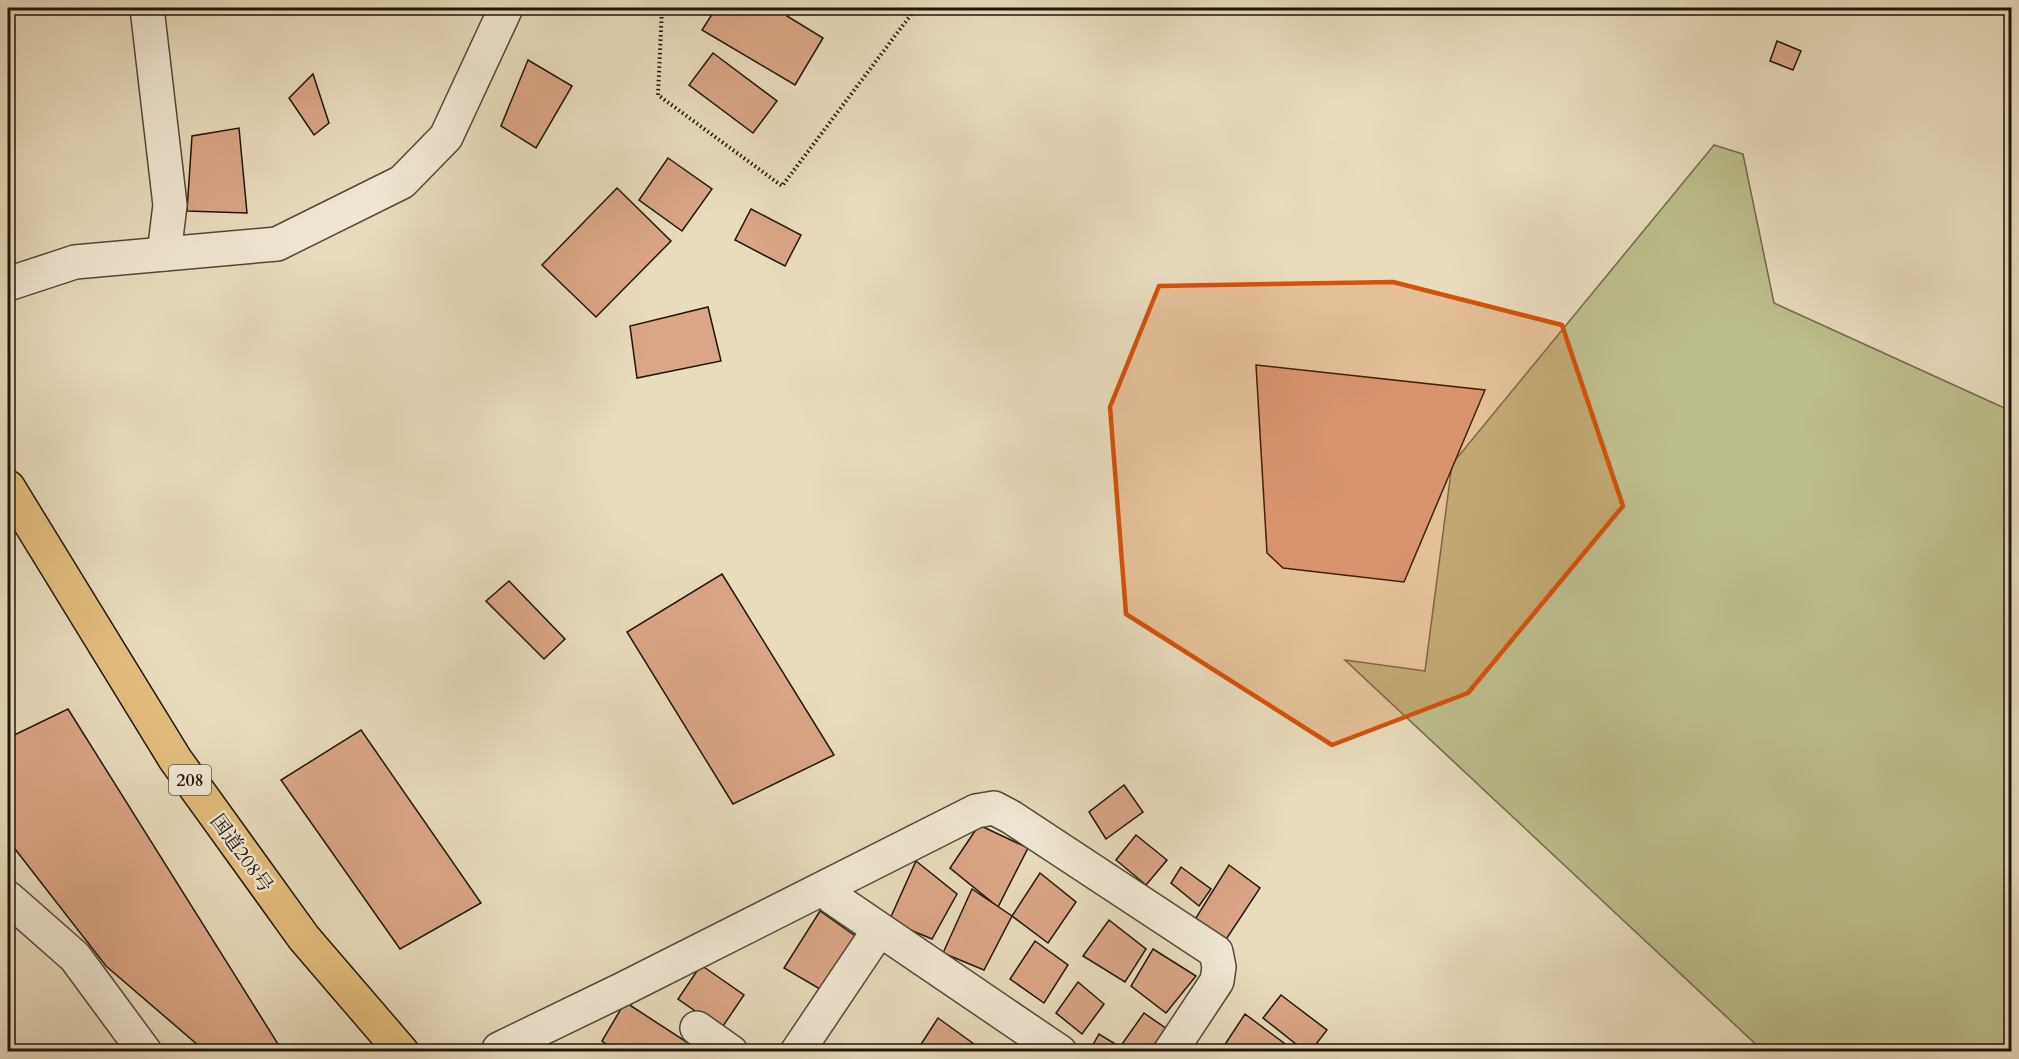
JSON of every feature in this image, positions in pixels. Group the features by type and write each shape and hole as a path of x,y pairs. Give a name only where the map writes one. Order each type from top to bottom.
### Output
{"highway":[{"name":"国道208号","path":"8,487 175,759 304,938 402,1052"}],"street":[{"path":"147,8 170,205 164,254"},
{"path":"8,284 75,262 277,244 402,182 446,137 506,8"},
{"path":"498,1052 499,1049 976,811 994,808 1216,952 1220,967 1217,981 1170,1052"},
{"path":"828,886 832,897 1060,1052"},
{"path":"8,898 75,957 145,1052"},
{"path":"797,1052 879,930"},
{"path":"697,1028 731,1052"}],"path":[{"path":"662,8 658,95 782,186 916,8"}],"highlighted area":[{"path":"1393,282 1562,325 1623,506 1468,693 1332,745 1126,614 1110,407 1159,286"}],"green space":[{"path":"1714,145 1743,154 1774,303 2011,411 2011,1051 1763,1051 1345,660 1425,671 1452,464"}],"building":[{"path":"716,8 793,8 787,16 823,38 795,85 702,30"},
{"path":"1777,41 1801,51 1793,70 1770,61"},
{"path":"713,53 777,101 753,133 689,85"},
{"path":"528,60 572,86 536,148 501,126"},
{"path":"313,74 329,123 314,135 289,98"},
{"path":"239,128 247,213 187,211 192,136"},
{"path":"668,158 712,189 682,231 639,200"},
{"path":"617,188 671,241 596,317 542,265"},
{"path":"751,209 801,235 785,266 735,240"},
{"path":"708,307 721,361 637,378 630,326"},
{"path":"1256,365 1485,390 1404,582 1283,568 1267,553"},
{"path":"722,574 834,755 733,804 627,632"},
{"path":"509,581 565,639 544,659 486,601"},
{"path":"68,709 283,1052 206,1052 106,966 8,840 8,738"},
{"path":"361,730 481,903 400,949 281,780"},
{"path":"1124,785 1143,812 1106,839 1089,812"},
{"path":"979,825 1028,848 998,907 950,868"},
{"path":"1136,835 1167,860 1146,885 1116,860"},
{"path":"916,861 957,894 932,939 889,921"},
{"path":"1229,865 1260,888 1223,944 1194,921"},
{"path":"1181,867 1211,889 1199,906 1171,883"},
{"path":"1040,873 1076,902 1048,943 1012,916"},
{"path":"972,889 1012,916 984,970 943,953"},
{"path":"820,911 861,940 825,992 784,968"},
{"path":"1109,920 1146,949 1125,982 1083,956"},
{"path":"1035,941 1068,965 1044,1003 1010,979"},
{"path":"1153,949 1196,976 1166,1013 1131,986"},
{"path":"701,965 744,995 721,1029 678,999"},
{"path":"1078,982 1104,1004 1082,1034 1056,1013"},
{"path":"1281,995 1327,1030 1310,1052 1306,1052 1263,1018"},
{"path":"625,1002 702,1052 617,1052 602,1041"},
{"path":"1144,1013 1174,1034 1162,1052 1089,1052 1099,1034 1120,1047"},
{"path":"1245,1014 1296,1052 1220,1052"},
{"path":"938,1018 985,1052 916,1052"}]}
